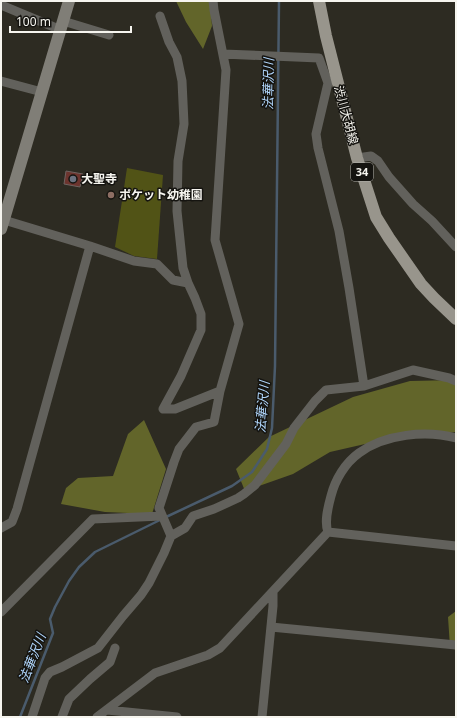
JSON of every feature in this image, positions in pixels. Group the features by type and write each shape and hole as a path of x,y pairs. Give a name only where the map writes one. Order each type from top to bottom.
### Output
{"main road":[{"name":"渋川大胡線","path":"319,1 333,82 376,217 421,284 456,318"}],"street":[{"path":"69,1 2,226 90,246 134,261 157,264 173,280 188,283"},
{"path":"171,536 159,508 170,473 179,449 196,427 214,422 220,391 239,324 215,240 226,70 213,1"},
{"path":"1,5 62,25 109,35"},
{"path":"160,16 169,42 177,57 182,82 184,124 178,162 177,211 183,268 201,314 201,330 181,376 163,409 174,409 220,391"},
{"path":"223,54 319,58 333,82 316,134 318,148 339,231 364,386"},
{"path":"1,81 42,92"},
{"path":"357,158 371,156 378,161 389,177 413,204 432,221 456,247"},
{"path":"1,528 12,522 17,509 90,246"},
{"path":"32,717 44,678 50,672 98,648 141,596 164,553 171,536 185,528 192,516 214,509 238,498 255,485 286,444 294,428 326,390 364,386 413,370 427,372 456,381"},
{"path":"328,532 328,507 333,491 340,475 358,454 372,445 392,438 416,434 444,435 456,438"},
{"path":"1,618 4,609 93,519 162,516"},
{"path":"328,532 456,546"},
{"path":"97,717 155,673 208,655 220,648 328,532"},
{"path":"262,717 273,606 273,592"},
{"path":"271,627 456,645"},
{"path":"62,717 69,699 110,662 115,648"},
{"path":"107,710 177,717"}],"shaded area":[{"path":"127,168 163,175 157,259 134,256 115,247"}],"green space":[{"path":"176,1 210,1 212,26 203,49 186,22"},
{"path":"456,380 456,432 365,444 330,452 293,474 245,491 236,469 269,437 353,397 410,381"},
{"path":"144,420 166,469 152,514 105,512 61,504 66,488 78,478 113,476 128,434"},
{"path":"456,611 456,650 450,647 448,617"}],"building":[{"name":"大聖寺","path":"66,171 83,174 80,187 64,184"}],"waterway":[{"name":"法華沢川","path":"166,517 232,486 252,472 267,449 272,428 275,366 279,1"},
{"name":"法華沢川","path":"20,717 53,633 50,619 69,581 79,567 95,552 162,519"}],"place":[{"name":"大聖寺","path":"73,179"},
{"name":"ポケット幼稚園","path":"111,195"}]}
